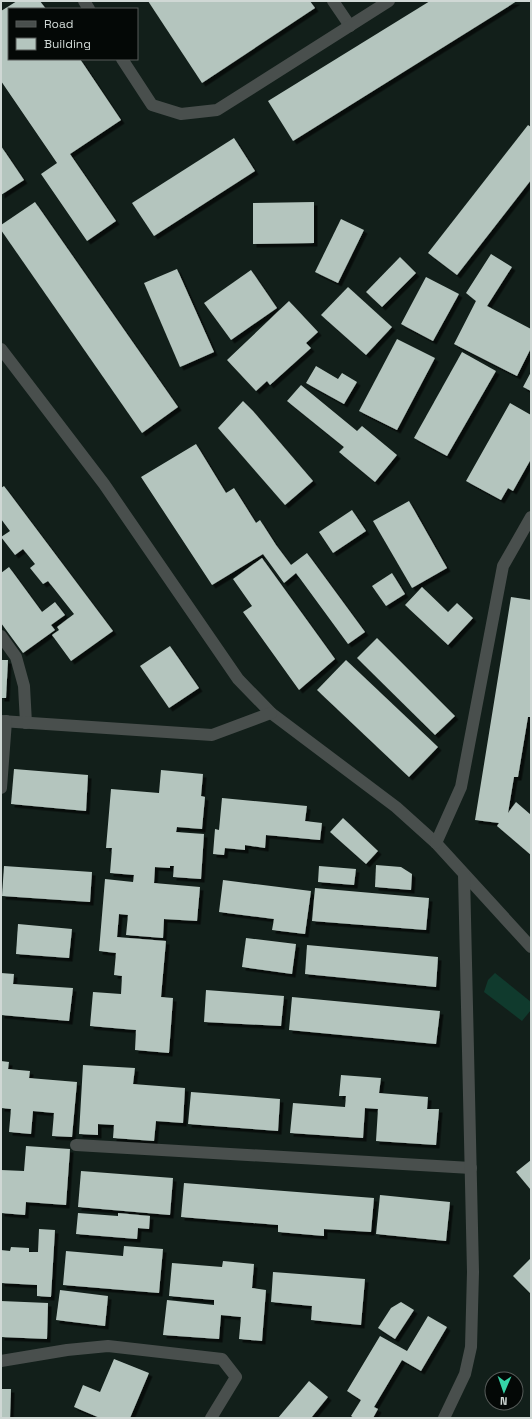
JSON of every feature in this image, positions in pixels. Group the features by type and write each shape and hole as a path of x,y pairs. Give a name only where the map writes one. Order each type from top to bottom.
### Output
{"street":[{"path":"333,1 350,26"},
{"path":"123,60 152,105 181,114 218,110 389,1"},
{"path":"1,349 104,484 238,679 270,713 281,719 396,808 436,843 531,947"},
{"path":"436,843 461,787 503,566 531,517"},
{"path":"1,636 16,657 24,686 26,723"},
{"path":"1,788 3,721 212,735 270,713"},
{"path":"444,1418 465,1374 471,1347 473,1272 464,874"},
{"path":"76,1145 471,1168"},
{"path":"1,1361 67,1350 108,1346 222,1359 236,1377 211,1418"}],"green space":[{"path":"495,973 531,1002 531,1010 522,1021 484,992 488,980"}],"building":[{"path":"17,1 40,1 45,8 8,8 8,60 81,60 121,120 70,154 116,221 87,241 41,174 57,163 1,81 1,11"},
{"path":"148,1 310,1 315,8 202,83"},
{"path":"430,1 517,1 293,141 268,101"},
{"path":"528,125 531,127 531,180 457,275 428,253"},
{"path":"234,138 255,171 154,236 132,203"},
{"path":"1,146 24,180 1,195"},
{"path":"35,202 178,407 142,433 1,230 1,225"},
{"path":"314,202 314,243 253,244 253,203"},
{"path":"341,219 364,230 338,283 315,272"},
{"path":"491,254 512,267 487,306 531,329 531,348 517,376 454,344 476,301 466,293"},
{"path":"400,257 416,273 382,307 366,292"},
{"path":"177,269 214,352 180,367 144,283"},
{"path":"251,270 277,308 231,340 204,303"},
{"path":"426,277 459,294 433,341 401,324"},
{"path":"348,287 392,327 366,355 321,315"},
{"path":"289,301 318,332 306,343 311,348 270,385 267,381 256,391 227,360"},
{"path":"397,339 435,358 397,430 359,411"},
{"path":"462,352 496,371 447,456 414,438"},
{"path":"316,366 338,379 342,373 357,382 344,404 306,383"},
{"path":"531,372 531,391 523,387"},
{"path":"301,385 357,431 362,426 397,455 375,482 339,452 344,447 287,401"},
{"path":"243,401 313,481 285,505 218,428"},
{"path":"510,403 531,415 531,459 513,491 508,488 501,500 466,481"},
{"path":"196,444 226,493 234,488 256,523 260,520 291,565 307,553 365,632 348,644 296,573 284,583 263,554 212,585 141,477"},
{"path":"4,486 113,631 71,661 52,635 59,630 57,627 74,614 48,581 43,584 30,568 35,564 23,549 15,555 1,537 10,531 1,519 1,488"},
{"path":"409,501 447,568 412,588 373,521"},
{"path":"352,510 366,531 333,553 319,532"},
{"path":"262,558 335,659 299,690 243,612 252,606 233,579"},
{"path":"9,567 42,612 55,602 65,615 51,625 55,630 23,653 1,623 1,573"},
{"path":"392,573 405,594 386,606 372,586"},
{"path":"422,587 448,612 457,603 473,618 448,645 405,605"},
{"path":"511,597 531,600 531,717 528,717 518,777 514,777 508,813 516,802 531,815 531,855 497,826 499,823 475,820"},
{"path":"377,638 455,716 435,735 357,658"},
{"path":"170,646 199,688 169,708 140,666"},
{"path":"1,660 8,660 6,698 1,698"},
{"path":"346,660 438,747 409,777 317,690"},
{"path":"14,769 88,775 86,811 11,804"},
{"path":"161,770 203,774 201,796 205,797 202,829 177,827 176,832 204,834 201,879 173,877 174,866 170,866 170,868 155,867 154,883 200,887 197,921 164,919 163,938 126,935 128,915 119,914 117,937 166,941 161,997 173,998 169,1053 135,1050 136,1030 90,1026 93,992 121,994 122,976 114,975 116,953 99,951 105,879 133,882 134,875 110,873 112,848 106,848 111,789 159,793"},
{"path":"222,798 307,806 305,821 322,823 320,840 266,835 265,848 245,845 245,850 225,848 224,855 213,854 215,829 219,830"},
{"path":"343,818 378,851 366,864 330,832"},
{"path":"376,865 401,867 412,874 411,890 375,887"},
{"path":"4,866 92,872 90,902 2,896"},
{"path":"319,866 356,869 354,885 318,882"},
{"path":"223,880 311,891 305,934 272,930 274,919 219,912"},
{"path":"315,888 429,898 426,930 312,921"},
{"path":"18,924 72,929 69,958 16,954"},
{"path":"246,938 296,944 292,974 242,967"},
{"path":"307,945 438,957 436,987 305,974"},
{"path":"1,973 14,974 13,984 73,988 69,1021 1,1015"},
{"path":"206,990 284,996 281,1026 204,1022"},
{"path":"292,997 440,1011 436,1044 289,1030"},
{"path":"1,1061 9,1062 8,1069 30,1071 29,1078 77,1082 72,1137 52,1136 54,1113 33,1111 31,1134 9,1132 11,1109 1,1108"},
{"path":"83,1065 135,1068 133,1084 185,1088 183,1123 156,1121 154,1141 113,1138 114,1125 98,1124 98,1135 79,1134"},
{"path":"341,1075 381,1078 379,1093 428,1097 427,1109 439,1109 436,1145 376,1141 378,1109 365,1108 363,1138 290,1133 293,1103 345,1107 346,1096 339,1096"},
{"path":"191,1092 280,1099 278,1131 188,1124"},
{"path":"26,1146 70,1149 66,1205 26,1202 25,1215 1,1213 1,1170 24,1171"},
{"path":"531,1160 531,1190 516,1172"},
{"path":"81,1171 173,1178 170,1215 78,1207"},
{"path":"184,1183 374,1198 371,1232 324,1229 324,1236 278,1232 278,1225 181,1217"},
{"path":"380,1195 450,1202 446,1241 376,1234"},
{"path":"78,1213 118,1216 118,1213 150,1216 149,1229 138,1228 137,1239 76,1234"},
{"path":"39,1229 55,1230 51,1297 37,1296 37,1285 1,1283 1,1250 10,1251 11,1247 29,1248 29,1252 38,1252"},
{"path":"124,1246 163,1249 159,1293 63,1285 66,1251 123,1256"},
{"path":"531,1258 531,1294 513,1276"},
{"path":"223,1261 254,1264 252,1288 266,1290 262,1341 239,1339 241,1317 221,1315 219,1339 163,1335 167,1300 214,1305 214,1300 169,1296 172,1263 222,1267"},
{"path":"273,1272 365,1279 361,1325 311,1320 312,1306 271,1302"},
{"path":"60,1290 108,1296 105,1326 56,1320"},
{"path":"1,1301 48,1303 47,1339 1,1337"},
{"path":"401,1302 414,1310 395,1339 378,1328 391,1308"},
{"path":"428,1316 447,1327 421,1371 402,1360 374,1407 378,1409 373,1418 354,1418 351,1416 361,1400 347,1391 380,1336 407,1351"},
{"path":"114,1359 149,1373 130,1418 100,1418 74,1407 83,1385 100,1392"},
{"path":"309,1381 328,1397 311,1418 278,1418"},
{"path":"1,1389 11,1389 10,1418 1,1418"}]}
